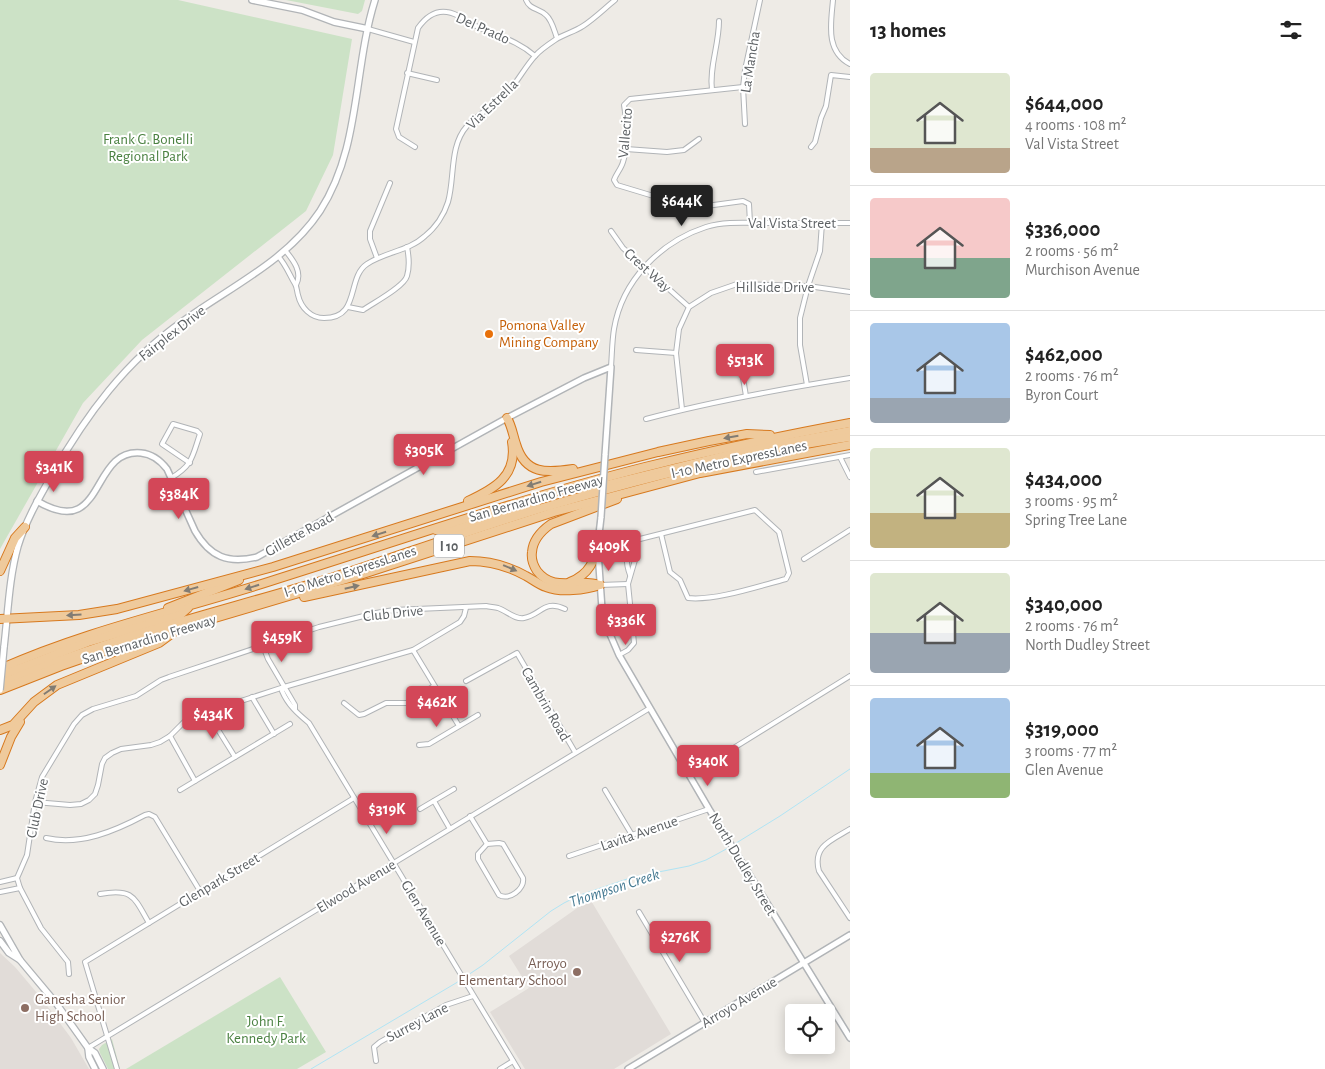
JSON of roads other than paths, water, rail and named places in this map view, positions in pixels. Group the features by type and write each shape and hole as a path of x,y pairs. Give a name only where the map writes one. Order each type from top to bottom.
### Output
{"highway":[{"path":"507,418 521,456 538,470 554,472 615,463"},
{"path":"437,515 490,491 504,478 511,465 514,449 507,418"},
{"name":"San Bernardino Freeway","path":"0,669 72,641 191,606 572,487 779,436 850,423"},
{"name":"I-10 Metro ExpressLanes","path":"432,530 450,532 578,493 664,470 753,449 850,431"},
{"path":"4,618 105,612 273,567 532,485 615,463 658,452 748,434 779,436"},
{"name":"I-10 Metro ExpressLanes","path":"0,684 88,650 331,578 541,509 714,464 780,449 850,438"},
{"name":"San Bernardino Freeway","path":"0,690 86,657 363,574 554,512 700,473 850,445"},
{"path":"600,585 592,582 564,584 545,578 534,567 532,551 538,535 551,524 647,487"},
{"path":"0,572 12,546 25,527"},
{"path":"564,584 576,580 590,568 594,561 598,542"},
{"path":"253,608 470,561 492,562 502,565 551,589 592,588 600,585"},
{"path":"120,626 273,567"},
{"path":"0,676 88,642 180,615 191,606"},
{"path":"0,765 11,737 23,716 34,702 57,685 159,643 176,630"},
{"path":"0,730 13,725 23,716"}],"main road":[{"path":"252,0 302,10 334,22 368,29"},
{"name":"Fairplex Drive","path":"0,690 4,647 4,618 14,565 30,513 65,451 87,418 130,366 182,321 278,256 305,230 319,213 339,174 350,136 368,29 375,0"},
{"path":"0,925 20,960 56,1003 88,1048 95,1053 103,1069"},
{"path":"0,941 9,953 20,960"},
{"path":"88,1048 89,1057 94,1069"}],"street":[{"path":"526,0 531,7 547,15 551,20 557,38"},
{"name":"Via Estrella","path":"348,307 352,300 355,281 366,265 377,258 407,247 424,237 442,216 448,202 455,151 466,127 507,94 535,56 557,38 581,27 615,0"},
{"name":"La Mancha","path":"744,124 743,88 745,70 760,0"},
{"path":"833,0 831,37 833,47 838,55 850,64"},
{"name":"Del Prado","path":"415,147 399,138 396,129 414,42 418,28 423,21 430,16 447,12 524,46 535,56"},
{"path":"712,90 710,77 719,33 719,21"},
{"path":"368,29 414,42"},
{"path":"407,73 437,80"},
{"path":"811,147 815,142 826,106 831,75 850,77"},
{"name":"Vallecito","path":"743,88 630,99 624,105 627,125 626,148 623,163 614,180 618,186 680,204 698,207 743,200 749,204 750,222"},
{"path":"626,148 668,152 684,150 699,139"},
{"path":"377,258 370,239 370,231 390,183"},
{"name":"Val Vista Street","path":"612,367 614,328 620,306 643,267 662,249 684,236 707,227 734,222 850,223"},
{"path":"807,385 800,345 800,318 820,250 822,223"},
{"name":"Crest Way","path":"611,231 623,248 689,307"},
{"path":"285,250 297,268 296,284 300,303 304,309 313,316 330,317 348,307 362,310 401,285 407,278 409,261 407,247"},
{"path":"278,256 290,271 293,282 296,284"},
{"path":"290,271 297,268"},
{"name":"Hillside Drive","path":"689,307 711,292 737,284 808,286 850,292"},
{"path":"682,409 676,353 679,329 689,307"},
{"path":"636,350 676,353"},
{"path":"742,350 740,360 746,396"},
{"name":"Gillette Road","path":"37,501 58,511 67,511 81,507 91,499 108,468 114,461 128,454 146,454 161,462 171,478 201,541 208,549 225,558 245,560 267,552 507,418 584,378 612,367"},
{"name":"North Dudley Street","path":"612,367 598,542 602,609 606,625 619,655 709,809 850,1038"},
{"path":"646,419 682,409 746,396 850,378"},
{"path":"171,478 180,473 190,463 200,434 197,430 173,424 162,444 190,463"},
{"path":"756,472 850,455"},
{"path":"840,457 850,476"},
{"path":"630,575 626,560 627,544 630,542 661,534 755,510 779,532 790,573 786,578 756,586 709,597 688,598 680,580 670,572 661,534"},
{"path":"804,559 850,530"},
{"path":"619,655 628,650 634,643 628,584 635,560 633,545 630,542"},
{"path":"626,560 635,560"},
{"path":"600,585 628,584"},
{"name":"Club Drive","path":"17,878 27,855 42,777 74,724 82,715 136,696 161,680 319,627 376,613 394,610 493,607 523,619 544,607 552,606 565,609"},
{"path":"36,802 70,806 90,800 95,794 98,785 102,764 112,753 121,749 151,745 170,736 185,721 207,712 284,687 413,650 460,622 466,608"},
{"name":"Glen Avenue","path":"264,646 268,659 280,677 284,687 282,691 295,705 295,709 309,723 518,1069"},
{"path":"413,650 459,726"},
{"name":"Cambrin Road","path":"466,681 517,653 575,752"},
{"path":"690,775 850,676"},
{"path":"344,703 359,715 386,703 407,703 434,686"},
{"path":"252,697 274,734"},
{"name":"Elwood Avenue","path":"88,1048 650,708"},
{"path":"207,712 235,757"},
{"path":"419,745 429,744 478,715"},
{"path":"180,790 290,724"},
{"path":"170,736 195,781"},
{"path":"420,809 454,789"},
{"path":"605,790 632,835"},
{"name":"Glenpark Street","path":"107,1036 85,962 354,798"},
{"path":"434,801 450,829"},
{"name":"Lavita Avenue","path":"569,856 709,809"},
{"path":"46,838 58,841 86,838 113,831 149,814 155,817 200,891"},
{"path":"470,816 487,844"},
{"path":"850,829 827,842 817,856 819,871 850,918"},
{"path":"487,844 503,844 524,878 522,887 508,898 499,895 478,860 478,854 487,844"},
{"path":"0,882 17,878 20,888 41,928 68,962 69,974"},
{"path":"0,892 20,888"},
{"path":"100,894 122,892 129,894 136,900 149,923"},
{"path":"639,912 705,1023"},
{"name":"Arroyo Avenue","path":"628,1069 850,935"},
{"name":"Surrey Lane","path":"376,1061 374,1047 380,1042 446,1005 474,996"},
{"path":"107,1036 117,1069"},
{"path":"500,1069 513,1061"}],"waterway":[{"name":"Thompson Creek","path":"733,845 850,769"},
{"name":"Thompson Creek","path":"311,1069 456,983 483,965 551,911 564,903 580,895 633,877 689,866 706,860 730,847"}],"place":[{"name":"Pomona Valley Mining Company","path":"489,334"},
{"name":"Arroyo Elementary School","path":"577,972"},
{"name":"Ganesha Senior High School","path":"25,1008"}],"park label":[{"name":"Frank G. Bonelli Regional Park","path":"148,148"},
{"name":"John F. Kennedy Park","path":"266,1030"}]}
